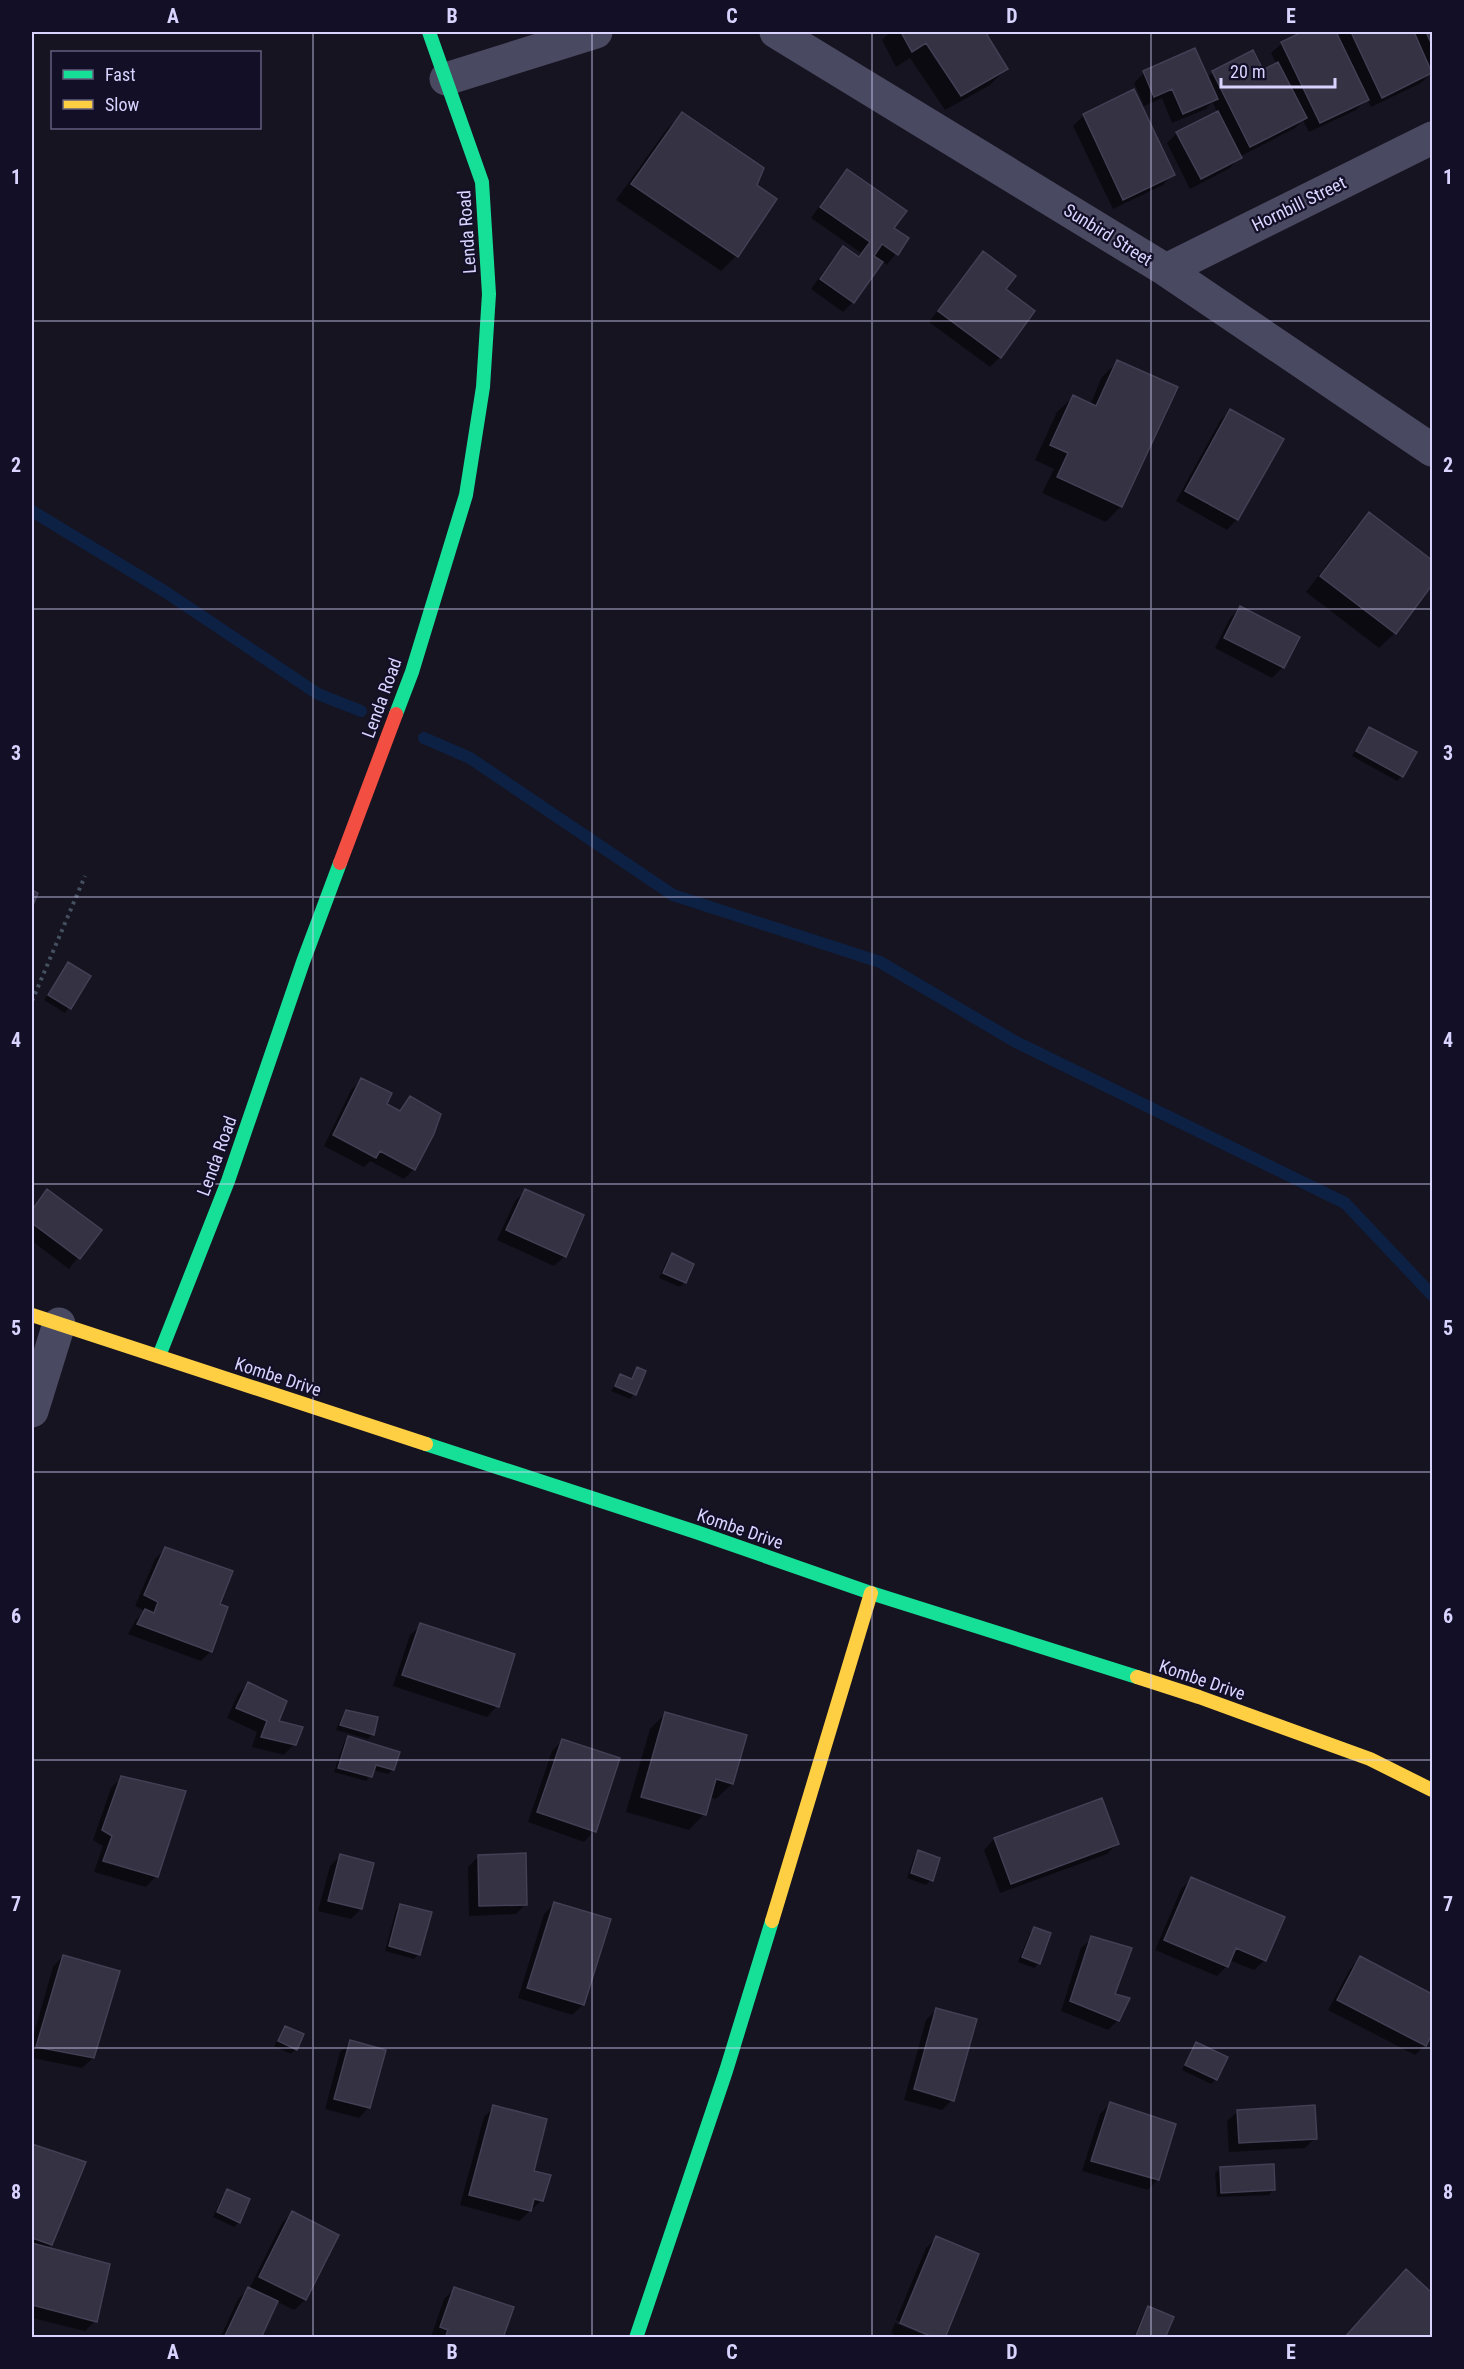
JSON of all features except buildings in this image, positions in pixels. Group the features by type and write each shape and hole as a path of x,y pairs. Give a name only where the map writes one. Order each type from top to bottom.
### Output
{"street":[{"name":"Lenda Road","path":"159,1356 228,1181 303,962 412,672 466,495 483,387 489,294 482,182 429,32"},
{"path":"446,80 596,32"},
{"name":"Sunbird Street","path":"776,32 1166,270 1432,450"},
{"name":"Hornbill Street","path":"1166,270 1432,138"},
{"path":"32,1411 45,1319"},
{"name":"Kombe Drive","path":"45,1319 696,1532 871,1593 1199,1697 1370,1760 1432,1790"},
{"path":"636,2337 726,2071 871,1593"}],"path":[{"path":"32,1001 85,876"}],"waterway":[{"path":"32,511 164,591 318,694 361,711"},
{"path":"424,738 470,758 673,895 880,962 1016,1042 1345,1203 1432,1295"}],"traffic: fast":[{"path":"396,714 412,672 466,495 483,387 489,294 482,182 429,32"},
{"path":"159,1356 228,1181 303,962 340,863"},
{"path":"426,1444 696,1532 871,1593 1137,1677"},
{"path":"636,2338 726,2071 772,1921"}],"traffic: slow":[{"path":"32,1315 426,1444"},
{"path":"772,1921 871,1593"},
{"path":"1137,1677 1370,1759 1432,1790"}],"traffic: jam":[{"path":"340,863 396,714"}]}
